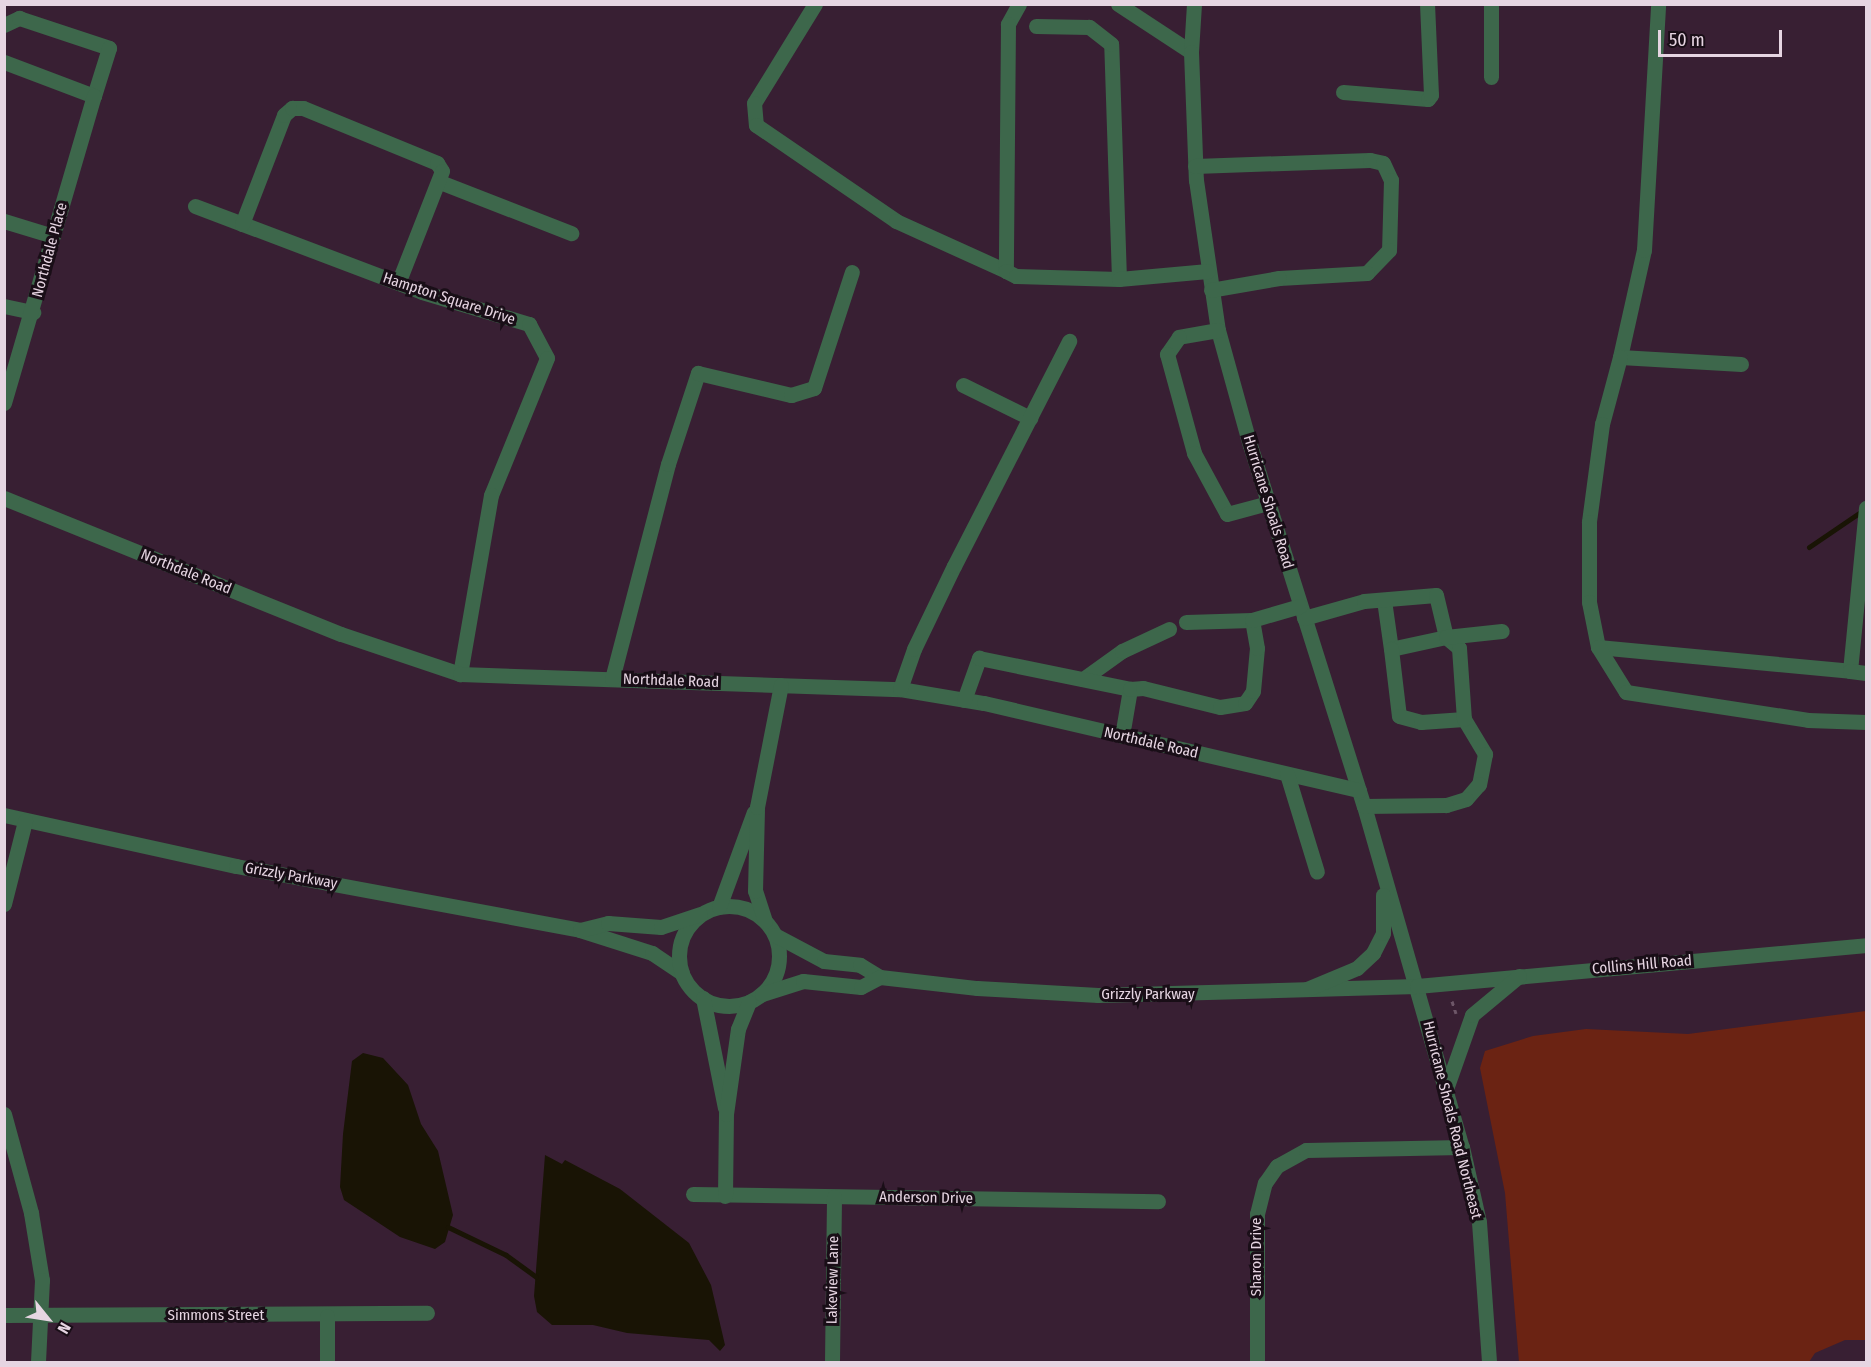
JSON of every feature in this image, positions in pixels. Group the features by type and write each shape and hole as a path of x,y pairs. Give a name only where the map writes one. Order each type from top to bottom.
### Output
{"street":[{"path":"814,4 754,104 756,125 896,221 1016,276 1119,279 1208,272"},
{"path":"1006,271 1008,24 1019,4"},
{"path":"1118,4 1191,52"},
{"name":"Hurricane Shoals Road","path":"1194,4 1191,52 1195,166 1208,272 1218,330 1268,503 1364,806 1417,986"},
{"path":"1343,92 1428,99 1431,95 1427,4"},
{"path":"1491,4 1491,77"},
{"path":"1658,4 1644,250 1602,424 1589,522 1589,602 1598,647 1626,692 1808,720 1866,722"},
{"name":"Northdale Place","path":"4,25 19,18 109,48 53,236 33,312 4,402"},
{"path":"1036,26 1089,27 1111,44 1119,279"},
{"path":"4,62 94,96"},
{"path":"242,224 284,115 292,108 303,108 437,163 442,171 440,182 398,283"},
{"path":"1195,166 1370,160 1383,163 1391,180 1389,250 1367,273 1279,278 1211,290"},
{"path":"440,182 571,232"},
{"name":"Hampton Square Drive","path":"195,206 398,283 529,324 547,358 491,495 460,674"},
{"path":"4,221 53,236"},
{"path":"612,679 668,464 698,373 791,395 814,388 852,272"},
{"path":"4,306 33,312"},
{"path":"1218,330 1179,337 1167,354 1194,453 1227,514 1268,503"},
{"path":"900,690 919,639 1069,341"},
{"path":"1620,357 1741,364"},
{"path":"963,386 1030,418"},
{"name":"Northdale Road","path":"4,498 341,634 460,674 900,690 964,700 1359,790"},
{"path":"1850,671 1860,628 1866,508"},
{"path":"1186,622 1252,620 1364,601 1436,595 1446,637 1459,648 1464,718 1485,754 1479,784 1466,799 1446,805 1364,806"},
{"path":"1383,600 1399,716 1421,722 1464,718"},
{"path":"964,700 979,658 1130,689 1143,688 1220,707 1245,703 1253,691 1256,659 1252,620"},
{"path":"1083,679 1122,651 1169,629"},
{"path":"1391,649 1446,637 1503,631"},
{"path":"1598,647 1866,673"},
{"path":"719,907 757,807 781,685"},
{"path":"1122,736 1130,689"},
{"path":"1287,774 1317,872"},
{"path":"757,807 755,891 765,921"},
{"name":"Grizzly Parkway","path":"4,815 236,866 580,930 652,953 682,973"},
{"path":"4,904 25,821"},
{"path":"1304,991 1357,968 1373,953 1383,933 1385,880"},
{"path":"719,907 752,911 765,921 775,935 778,966 762,994 749,1002 717,1005 703,998 682,973 682,939 703,913 719,907"},
{"name":"Grizzly Parkway","path":"580,930 608,923 661,927 703,913"},
{"name":"Grizzly Parkway","path":"775,935 824,961 860,965 880,977 1071,995 1304,991 1417,986"},
{"name":"Collins Hill Road","path":"1417,986 1866,945"},
{"path":"1446,1089 1472,1015 1519,976"},
{"name":"Grizzly Parkway","path":"762,994 802,981 861,987 880,977"},
{"name":"Hurricane Shoals Road Northeast","path":"1417,986 1462,1147 1479,1222 1489,1362"},
{"path":"703,998 726,1114"},
{"path":"725,1196 726,1114 738,1029 749,1002"},
{"path":"4,1114 31,1213 42,1280 38,1362"},
{"name":"Sharon Drive","path":"1257,1362 1257,1214 1265,1182 1277,1166 1306,1150 1462,1147"},
{"name":"Anderson Drive","path":"693,1194 1158,1201"},
{"name":"Lakeview Lane","path":"832,1362 834,1197"},
{"name":"Simmons Street","path":"4,1315 327,1316 427,1313"},
{"path":"327,1316 327,1362"}],"path":[{"path":"1447,1009 1453,1007 1452,1001"}],"shaded area":[{"path":"1866,1011 1866,1340 1845,1340 1815,1353 1809,1362 1519,1362 1505,1193 1480,1068 1485,1051 1533,1036 1586,1029 1688,1034"},
{"path":"363,1053 383,1058 408,1085 421,1124 438,1151 453,1215 445,1242 435,1249 400,1237 344,1200 340,1187 343,1134 352,1061"},
{"path":"545,1155 562,1164 565,1160 620,1189 689,1243 711,1285 725,1345 720,1351 709,1340 627,1333 593,1325 552,1325 537,1312 534,1296"}],"waterway":[{"path":"1809,547 1862,511"},
{"path":"448,1227 506,1255 536,1277"}]}
